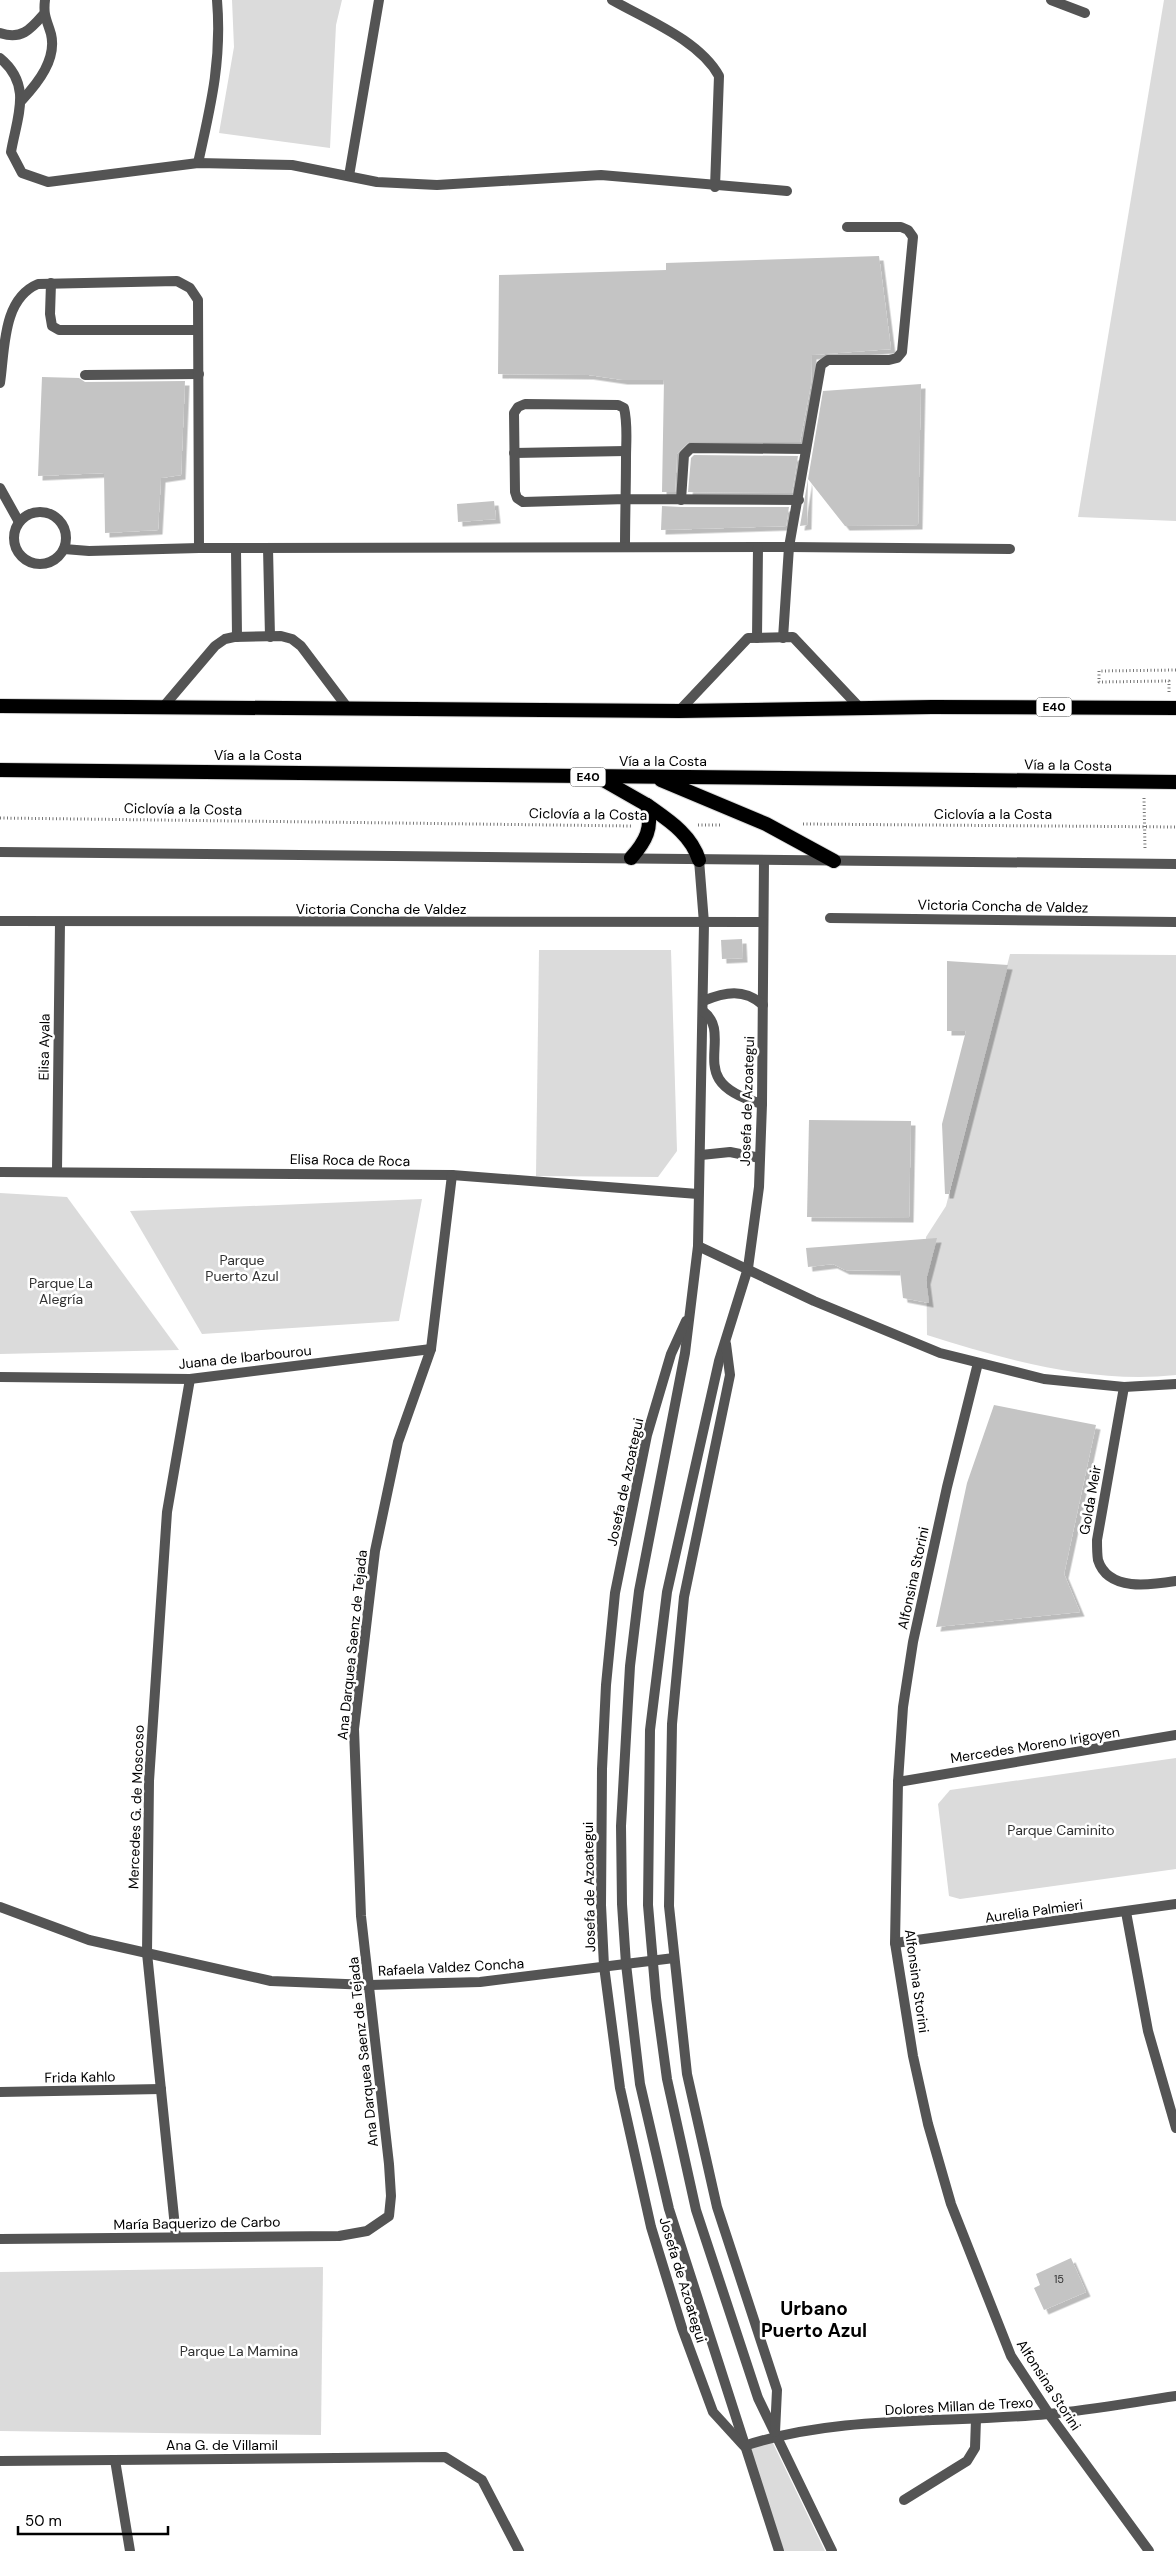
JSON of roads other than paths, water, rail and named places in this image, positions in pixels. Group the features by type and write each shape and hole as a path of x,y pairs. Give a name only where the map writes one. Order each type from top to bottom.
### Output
{"highway":[{"name":"E40","path":"0,706 347,707 679,711 860,708 1176,708"},
{"name":"Vía a la Costa","path":"0,770 274,771 597,777 1176,782"},
{"path":"597,777 646,806 675,826 695,847 699,860"},
{"path":"653,777 766,824 834,861"},
{"path":"631,858 642,846 650,826 646,806"}],"street":[{"path":"22,100 41,78 50,54 51,36 43,15 44,0"},
{"path":"198,162 215,86 220,43 217,0"},
{"path":"349,176 379,0"},
{"path":"612,0 696,48 710,61 719,76 714,187"},
{"path":"1051,0 1085,13"},
{"path":"0,33 11,36 24,34 43,15"},
{"path":"0,58 11,67 17,78 22,100 11,152 22,174 48,182 198,162 292,165 377,182 437,185 602,175 714,187 787,191"},
{"path":"783,638 790,547 821,365 828,360 889,360 897,358 902,352 913,237 908,230 900,227 847,228"},
{"path":"0,383 10,316 17,298 30,287 51,284 177,281 190,288 198,300 199,548"},
{"path":"51,284 50,314 52,326 59,330 198,330"},
{"path":"84,375 198,374"},
{"path":"625,547 626,498 626,415 624,408 618,405 525,404 518,407 514,413 515,492 517,498 523,502 626,498 799,500"},
{"path":"681,500 684,455 691,448 806,449"},
{"path":"514,453 626,451"},
{"path":"0,488 19,522"},
{"path":"46,512 59,520 66,534 64,549 58,558 48,564 36,564 26,561 18,553 13,543 14,532 19,522 31,513 46,512"},
{"path":"64,549 89,551 199,548 625,547 1010,549"},
{"path":"757,638 758,547"},
{"path":"268,548 270,636"},
{"path":"236,549 237,637"},
{"path":"164,706 215,646 225,639 270,636 292,639 301,646 347,707"},
{"path":"679,711 748,638 794,637 860,708"},
{"path":"0,852 1176,864"},
{"name":"Josefa de Azoategui","path":"699,860 704,923 698,1246 685,1353 672,1431 639,1591 630,1666 622,1826 626,1964 640,2084 669,2209 779,2551"},
{"name":"Josefa de Azoategui","path":"764,860 762,1104 758,1187 748,1268 726,1339 700,1437 669,1582 650,1730 648,1905 652,1960 667,2079 696,2210 758,2398 832,2551"},
{"name":"Victoria Concha de Valdez","path":"830,918 1176,922"},
{"name":"Victoria Concha de Valdez","path":"0,921 763,922"},
{"name":"Elisa Ayala","path":"57,1171 60,922"},
{"path":"762,1104 738,1094 719,1080 714,1066 714,1026 712,1018 703,1006 720,994 736,993 753,996 763,1005"},
{"path":"701,1155 730,1152 760,1158"},
{"name":"Elisa Roca de Roca","path":"0,1172 452,1175 698,1194"},
{"name":"Ana Darquea Saenz de Tejada","path":"388,2216 391,2196 389,2164 361,1916 354,1729 376,1551 398,1442 431,1349 452,1175"},
{"path":"698,1246 748,1268 814,1301 940,1353 978,1364 1044,1379 1124,1387 1176,1384"},
{"name":"Josefa de Azoategui","path":"690,1311 670,1354 647,1435 615,1593 606,1685 602,1769 601,1905 604,1966 620,2088 651,2227 682,2328 713,2412 744,2446"},
{"name":"Josefa de Azoategui","path":"726,1339 730,1376 684,1597 672,1724 669,1906 687,2074 717,2207 777,2390 775,2436"},
{"name":"Juana de Ibarbourou","path":"0,1377 190,1379 431,1349"},
{"name":"Alfonsina Storini","path":"978,1364 947,1487 913,1642 903,1707 898,1782 894,1943 913,2056 928,2124 951,2204 1011,2356 1049,2414 1149,2551"},
{"name":"Mercedes G. de Moscoso","path":"176,2237 147,1953 149,1781 157,1637 167,1512 190,1379"},
{"name":"Golda Meir","path":"1124,1387 1097,1540 1098,1560 1103,1568 1116,1580 1138,1586 1176,1581"},
{"name":"Mercedes Moreno Irigoyen","path":"898,1782 1176,1736"},
{"name":"Aurelia Palmieri","path":"894,1943 1176,1904"},
{"name":"Rafaela Valdez Concha","path":"0,1907 89,1940 271,1981 370,1985 480,1982 674,1958"},
{"path":"1126,1912 1148,2032 1176,2128"},
{"name":"Frida Kahlo","path":"0,2092 161,2089"},
{"name":"María Baquerizo de Carbo","path":"0,2239 339,2236 367,2231 388,2216"},
{"name":"Dolores Millan de Trexo","path":"744,2446 775,2436 828,2428 1049,2414 1176,2396"},
{"path":"904,2500 967,2461 975,2448 976,2418"},
{"name":"Ana G. de Villamil","path":"0,2461 445,2457 482,2480 519,2551"},
{"path":"115,2460 130,2551"}],"district":[{"name":"Urbano Puerto Azul","path":"814,2319"}],"park label":[{"name":"Parque Puerto Azul","path":"242,1268"},
{"name":"Parque La Alegría","path":"61,1292"},
{"name":"Parque Caminito","path":"1061,1830"},
{"name":"Parque La Mamina","path":"239,2351"}]}
